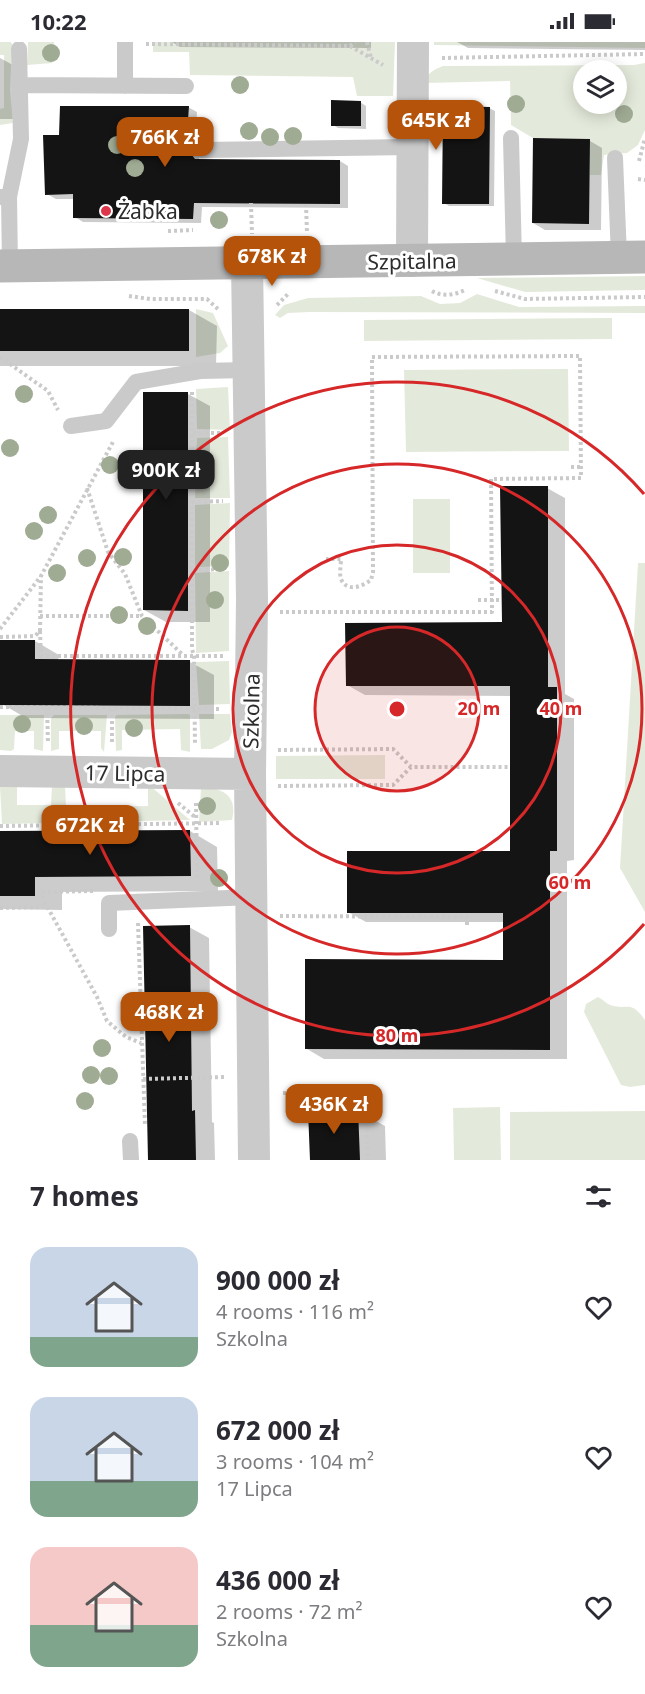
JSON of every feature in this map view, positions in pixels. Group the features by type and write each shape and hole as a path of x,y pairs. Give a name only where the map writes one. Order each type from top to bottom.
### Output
{"street":[{"path":"413,42 412,147 419,274"},
{"name":"Szpitalna","path":"5,266 250,250 419,274 514,259 632,257"},
{"name":"Szkolna","path":"250,250 248,370 252,599 262,770 254,1160"},
{"name":"17 Lipca","path":"0,771 195,774 262,770"}],"lane":[{"path":"125,43 125,86"},
{"path":"5,266 5,197 21,139 19,49"},
{"path":"20,85 186,86"},
{"path":"511,138 514,259"},
{"path":"201,150 412,147"},
{"path":"615,158 632,257"},
{"path":"71,426 106,421 136,382 200,370 248,370"},
{"path":"109,929 109,903 261,906"},
{"path":"130,1141 131,1160"}],"path":[{"path":"350,46 355,42"},
{"path":"367,42 371,58"},
{"path":"125,43 350,46 390,69"},
{"path":"440,58 645,54"},
{"path":"645,138 639,160 638,179 645,180"},
{"path":"250,250 251,203"},
{"path":"306,204 307,237"},
{"path":"419,274 440,294 458,293 473,287"},
{"path":"490,290 525,299 645,297"},
{"path":"248,311 273,310 283,297 293,291"},
{"path":"274,612 492,612 491,479 581,478 580,356 372,357 373,572 371,580 358,587 350,587 341,578 341,560 326,559"},
{"path":"0,357 48,391 64,422 71,426"},
{"path":"192,384 192,649 194,656 197,889"},
{"path":"0,629 41,576 120,430"},
{"path":"193,433 233,434"},
{"path":"571,467 580,467"},
{"path":"87,488 108,552 125,574 142,616 184,656"},
{"path":"192,502 233,501"},
{"path":"193,570 233,568"},
{"path":"41,576 41,656 232,655"},
{"path":"478,600 502,600"},
{"path":"40,616 142,616"},
{"path":"0,636 35,636 40,631"},
{"path":"0,707 230,708"},
{"path":"262,770 393,748 411,767"},
{"path":"262,770 393,785 411,767 510,767"},
{"path":"0,826 224,823"},
{"path":"0,908 42,907 45,903"},
{"path":"261,906 467,917 467,927"},
{"path":"141,917 138,922 144,1107"},
{"path":"142,1079 226,1077"},
{"path":"273,1093 365,1091 368,1160"}],"green space":[{"path":"0,42 11,42 12,44 10,90 13,123 0,125 0,109 4,108 4,55 0,55"},
{"path":"28,42 54,42 52,63 27,65"},
{"path":"153,42 395,42 393,96 357,96 353,77 190,75 189,52 153,52"},
{"path":"434,42 645,42 645,48 434,45"},
{"path":"645,63 645,130 638,145 627,153 604,155 601,175 590,175 590,139 533,138 511,125 510,81 425,83 431,72 443,66 573,65 573,114 627,114 627,65"},
{"path":"645,276 645,290 525,292 477,278"},
{"path":"477,294 519,307 645,306 645,313 309,312 288,313 280,318 275,315 284,305 308,298 421,296 440,304 460,303"},
{"path":"196,309 213,313 228,346 220,353 196,357"},
{"path":"612,318 612,339 364,341 364,320"},
{"path":"568,369 569,451 406,452 404,370"},
{"path":"228,387 230,430 197,429 196,389"},
{"path":"228,437 230,498 195,498 197,438"},
{"path":"413,499 450,499 450,573 413,573"},
{"path":"230,503 229,566 195,567 195,505"},
{"path":"638,563 645,563 645,912 620,868"},
{"path":"229,571 229,651 196,653 195,573"},
{"path":"229,661 230,704 199,705 196,662"},
{"path":"199,714 230,714 232,732 229,740 212,749 201,749"},
{"path":"0,715 44,715 43,751 34,749 34,731 15,731 14,749 0,750"},
{"path":"54,715 107,715 104,752 101,748 101,731 59,731 59,749 51,751 51,718"},
{"path":"117,715 190,715 190,752 181,750 180,729 122,730 122,750 116,751 115,717"},
{"path":"385,755 385,779 276,779 276,756"},
{"path":"148,784 190,820 2,824 0,787 17,785 17,805 51,805 52,786 65,785 66,807 148,806"},
{"path":"201,788 222,791 231,799 232,820 199,822"},
{"path":"598,997 616,1007 632,1008 645,1020 645,1085 630,1087 621,1085 584,1012 586,1004"},
{"path":"500,1107 501,1160 454,1160 453,1108"},
{"path":"645,1111 645,1160 510,1160 510,1112"}],"building":[{"path":"331,100 361,101 361,126 331,126"},
{"path":"60,106 189,106 187,134 191,134 191,154 195,159 340,160 340,204 194,203 193,219 73,218 73,194 45,195 43,135 59,135"},
{"path":"443,106 490,107 489,204 442,204"},
{"path":"533,138 590,139 589,224 532,223"},
{"path":"0,309 189,309 189,351 0,351"},
{"path":"143,392 188,392 188,611 143,610"},
{"path":"500,486 548,486 548,687 557,687 557,851 550,851 550,1050 305,1049 305,959 503,960 503,913 347,913 347,851 510,851 510,686 346,686 345,623 502,622"},
{"path":"0,640 35,640 35,659 190,660 190,706 0,705"},
{"path":"190,830 191,876 35,877 35,896 0,896 0,831"},
{"path":"190,925 192,1111 195,1110 196,1160 148,1160 143,926"},
{"path":"358,1109 360,1160 310,1160 308,1110"}],"place":[{"name":"Żabka","path":"106,211"}]}
